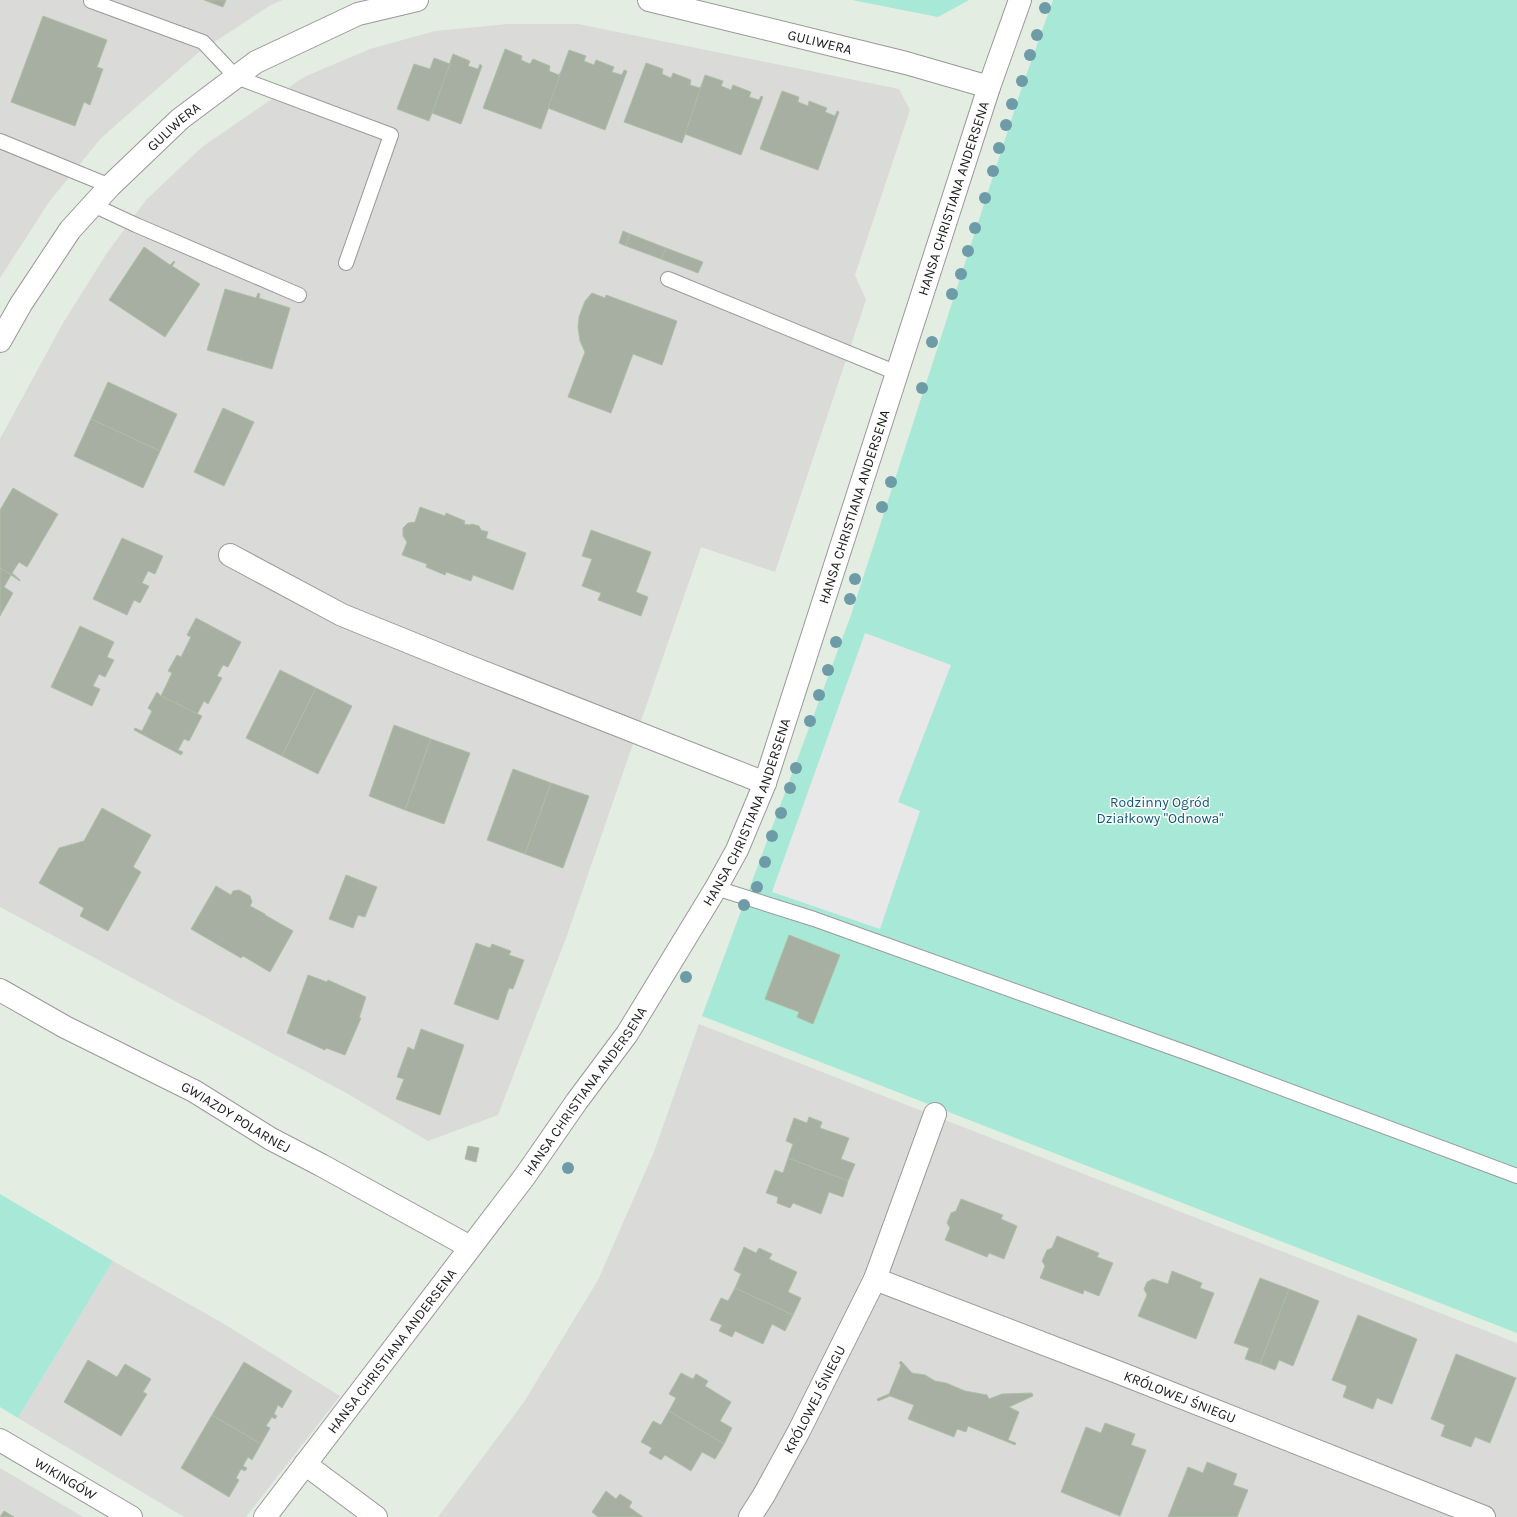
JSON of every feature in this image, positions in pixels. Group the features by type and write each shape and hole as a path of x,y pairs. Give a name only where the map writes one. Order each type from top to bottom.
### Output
{"street":[{"name":"GULIWERA","path":"0,342 21,304 70,230 110,186 180,119 256,62 358,14 417,0"},
{"name":"GULIWERA","path":"649,0 906,63 989,87"},
{"name":"HANSA CHRISTIANA ANDERSENA","path":"265,1517 525,1176 577,1101 627,1034 716,888 737,850 765,783 989,87 1020,0"},
{"path":"230,555 342,614 468,666 765,783"},
{"name":"GWIAZDY POLARNEJ","path":"0,990 65,1028 194,1091 271,1139 470,1247"},
{"name":"KRÓLOWEJ ŚNIEGU","path":"750,1517 764,1496 799,1431 875,1279 935,1114"},
{"name":"KRÓLOWEJ ŚNIEGU","path":"875,1279 1120,1373 1484,1517"},
{"name":"WIKINGÓW","path":"0,1440 131,1517"},
{"path":"305,1464 376,1517"}],"lane":[{"path":"91,1 202,42 236,77 391,134 346,263"},
{"path":"0,141 110,186"},
{"path":"92,205 299,295"},
{"path":"668,279 897,373"},
{"path":"716,888 814,919 1196,1056 1517,1176"}],"shaded area":[{"path":"0,0 283,0 271,5 199,52 101,138 49,202 0,278"},
{"path":"508,24 578,24 899,89 910,110 855,275 866,300 775,572 701,547 566,938 498,1115 428,1141 348,1094 0,907 0,439 63,323 107,253 146,200 202,147 304,77 370,49 435,31"},
{"path":"865,633 951,665 898,802 920,811 880,929 772,892"},
{"path":"699,1024 1517,1343 1517,1517 438,1517 524,1402 598,1280 654,1152"},
{"path":"113,1261 224,1324 340,1396 246,1517 184,1517 18,1418"},
{"path":"0,1468 83,1517 0,1517"}],"green space":[{"path":"852,0 969,0 938,17"},
{"name":"Rodzinny Ogród Działkowy \"Odnowa\"","path":"1053,0 1517,0 1517,1333 702,1016 851,615 1022,87"},
{"path":"0,1194 113,1261 18,1418 0,1407"}],"building":[{"path":"204,0 226,0 223,7"},
{"path":"43,16 107,40 97,67 103,69 90,105 84,102 75,126 11,102"},
{"path":"505,49 522,56 521,60 530,64 533,59 550,66 549,71 559,75 562,70 541,129 483,108"},
{"path":"569,50 586,56 584,61 594,65 596,60 614,67 612,72 622,75 624,70 627,71 605,130 548,108"},
{"path":"453,54 470,61 468,66 478,69 480,64 482,66 461,124 432,113"},
{"path":"434,58 450,64 429,121 397,109 414,64 430,69"},
{"path":"646,63 663,69 662,74 671,78 673,73 691,80 690,85 700,88 703,84 682,143 624,122"},
{"path":"705,75 723,81 721,86 731,90 733,85 751,92 749,97 759,100 761,96 763,97 741,155 685,134"},
{"path":"782,91 799,97 798,102 808,106 809,101 827,108 825,112 835,116 837,111 839,112 818,170 760,149"},
{"path":"623,231 630,234 626,246 619,243"},
{"path":"630,234 666,248 661,259 626,246"},
{"path":"144,247 170,265 174,261 175,262 172,266 200,284 165,337 109,300"},
{"path":"666,248 703,262 698,273 661,259"},
{"path":"225,289 256,298 258,293 260,294 259,298 290,308 272,369 207,350"},
{"path":"592,293 605,298 606,295 677,321 662,365 633,354 611,413 568,397 585,352 580,341 578,327 579,317 585,301"},
{"path":"108,382 177,414 160,451 91,419"},
{"path":"223,408 254,422 224,486 194,472"},
{"path":"91,419 160,451 143,488 74,456"},
{"path":"13,488 58,514 27,567 19,562 12,573 20,580 0,568 0,510"},
{"path":"420,507 445,516 446,513 465,521 464,524 479,526 481,530 488,532 486,538 526,553 513,590 473,575 471,581 446,572 445,575 426,567 427,564 402,555 407,542 403,536 403,528 408,523 415,522"},
{"path":"591,530 651,552 636,592 648,597 641,616 598,600 601,593 582,586 592,559 582,556"},
{"path":"122,538 163,556 155,574 148,571 142,583 149,586 140,603 134,600 127,615 93,599"},
{"path":"0,568 20,580 20,581 11,575 4,587 13,593 0,616"},
{"path":"196,618 241,642 228,667 223,665 217,676 222,678 208,704 204,701 197,714 161,696 172,673 168,671 177,655 181,657 191,637 187,635"},
{"path":"80,626 114,642 107,657 114,660 105,677 99,674 93,686 100,689 92,706 51,687"},
{"path":"280,670 316,688 282,756 246,738"},
{"path":"316,688 352,706 318,774 282,756"},
{"path":"157,692 161,696 202,716 189,741 184,739 178,750 183,752 181,755 134,730 135,728 142,731 152,711 148,708"},
{"path":"394,725 431,739 405,810 369,796"},
{"path":"431,739 470,753 444,824 405,810"},
{"path":"513,769 551,783 525,854 487,840"},
{"path":"551,783 589,796 563,868 525,854"},
{"path":"102,808 151,835 133,867 141,872 108,931 80,916 84,908 39,883 59,848 84,841"},
{"path":"346,875 377,887 365,917 358,915 353,928 329,919"},
{"path":"216,886 231,895 233,891 239,890 250,896 252,902 250,906 293,931 270,972 243,956 241,958 191,929"},
{"path":"789,935 840,955 813,1024 797,1017 799,1012 765,999"},
{"path":"476,943 490,948 492,944 511,951 509,955 524,960 513,989 509,988 498,1020 454,1004"},
{"path":"308,975 327,982 328,980 366,997 359,1018 361,1018 345,1055 326,1048 325,1050 287,1033"},
{"path":"421,1029 464,1045 440,1115 396,1099 404,1079 397,1077 408,1047 414,1050"},
{"path":"809,1117 822,1122 820,1128 849,1138 841,1159 855,1164 848,1181 788,1158 793,1144 786,1141 794,1118 807,1123"},
{"path":"468,1146 479,1148 476,1162 465,1159"},
{"path":"788,1158 848,1181 843,1197 829,1192 821,1214 793,1203 790,1208 777,1203 778,1197 766,1193 775,1170 783,1173"},
{"path":"961,1199 1003,1215 1001,1219 1017,1226 1004,1259 989,1253 987,1257 945,1240 950,1228 947,1223 951,1213 956,1211"},
{"path":"1057,1236 1099,1253 1097,1257 1113,1263 1099,1296 1084,1290 1083,1294 1040,1278 1045,1266 1042,1261 1047,1250 1052,1248"},
{"path":"744,1247 756,1253 759,1248 772,1254 769,1259 797,1272 788,1292 801,1298 793,1315 735,1288 741,1274 734,1270"},
{"path":"1172,1271 1202,1283 1200,1288 1214,1293 1196,1339 1138,1316 1147,1295 1144,1289 1147,1282 1153,1279 1168,1284"},
{"path":"1260,1278 1289,1289 1260,1364 1245,1359 1249,1348 1234,1343"},
{"path":"735,1288 793,1315 785,1331 772,1324 763,1344 735,1331 732,1337 719,1331 722,1325 710,1320 721,1298 728,1301"},
{"path":"1289,1289 1319,1301 1293,1366 1279,1360 1275,1370 1260,1364"},
{"path":"1358,1315 1417,1339 1392,1404 1377,1398 1373,1409 1343,1397 1347,1386 1332,1380"},
{"path":"1456,1354 1516,1378 1490,1443 1475,1437 1471,1447 1441,1436 1445,1425 1431,1419"},
{"path":"88,1360 117,1377 125,1364 151,1379 143,1392 147,1394 121,1436 64,1402"},
{"path":"901,1361 912,1373 925,1375 935,1381 946,1383 965,1391 987,1395 989,1399 1002,1394 1032,1393 1033,1396 1009,1407 1019,1412 1008,1440 1016,1443 1015,1445 968,1426 966,1432 957,1429 954,1437 908,1419 914,1405 890,1396 878,1401 877,1399 889,1394 901,1365 899,1363"},
{"path":"244,1362 292,1391 282,1408 278,1405 274,1414 277,1416 275,1419 272,1417 266,1426 270,1428 261,1444 212,1415"},
{"path":"681,1373 693,1379 696,1374 708,1381 705,1386 731,1402 720,1421 732,1428 724,1444 669,1411 676,1398 669,1394"},
{"path":"669,1411 724,1444 715,1459 702,1452 691,1471 665,1455 661,1460 649,1453 652,1448 641,1442 653,1421 661,1425"},
{"path":"212,1415 261,1444 252,1460 248,1457 243,1466 247,1468 245,1471 241,1469 236,1478 239,1480 229,1497 181,1468"},
{"path":"1105,1423 1135,1434 1131,1445 1146,1450 1120,1516 1061,1492 1086,1427 1101,1433"},
{"path":"1207,1462 1237,1474 1233,1485 1248,1490 1237,1517 1168,1517 1188,1467 1203,1473"},
{"path":"606,1491 616,1499 620,1494 632,1502 629,1507 643,1517 598,1517 592,1512"},
{"path":"4,1511 14,1517 0,1517"}]}
